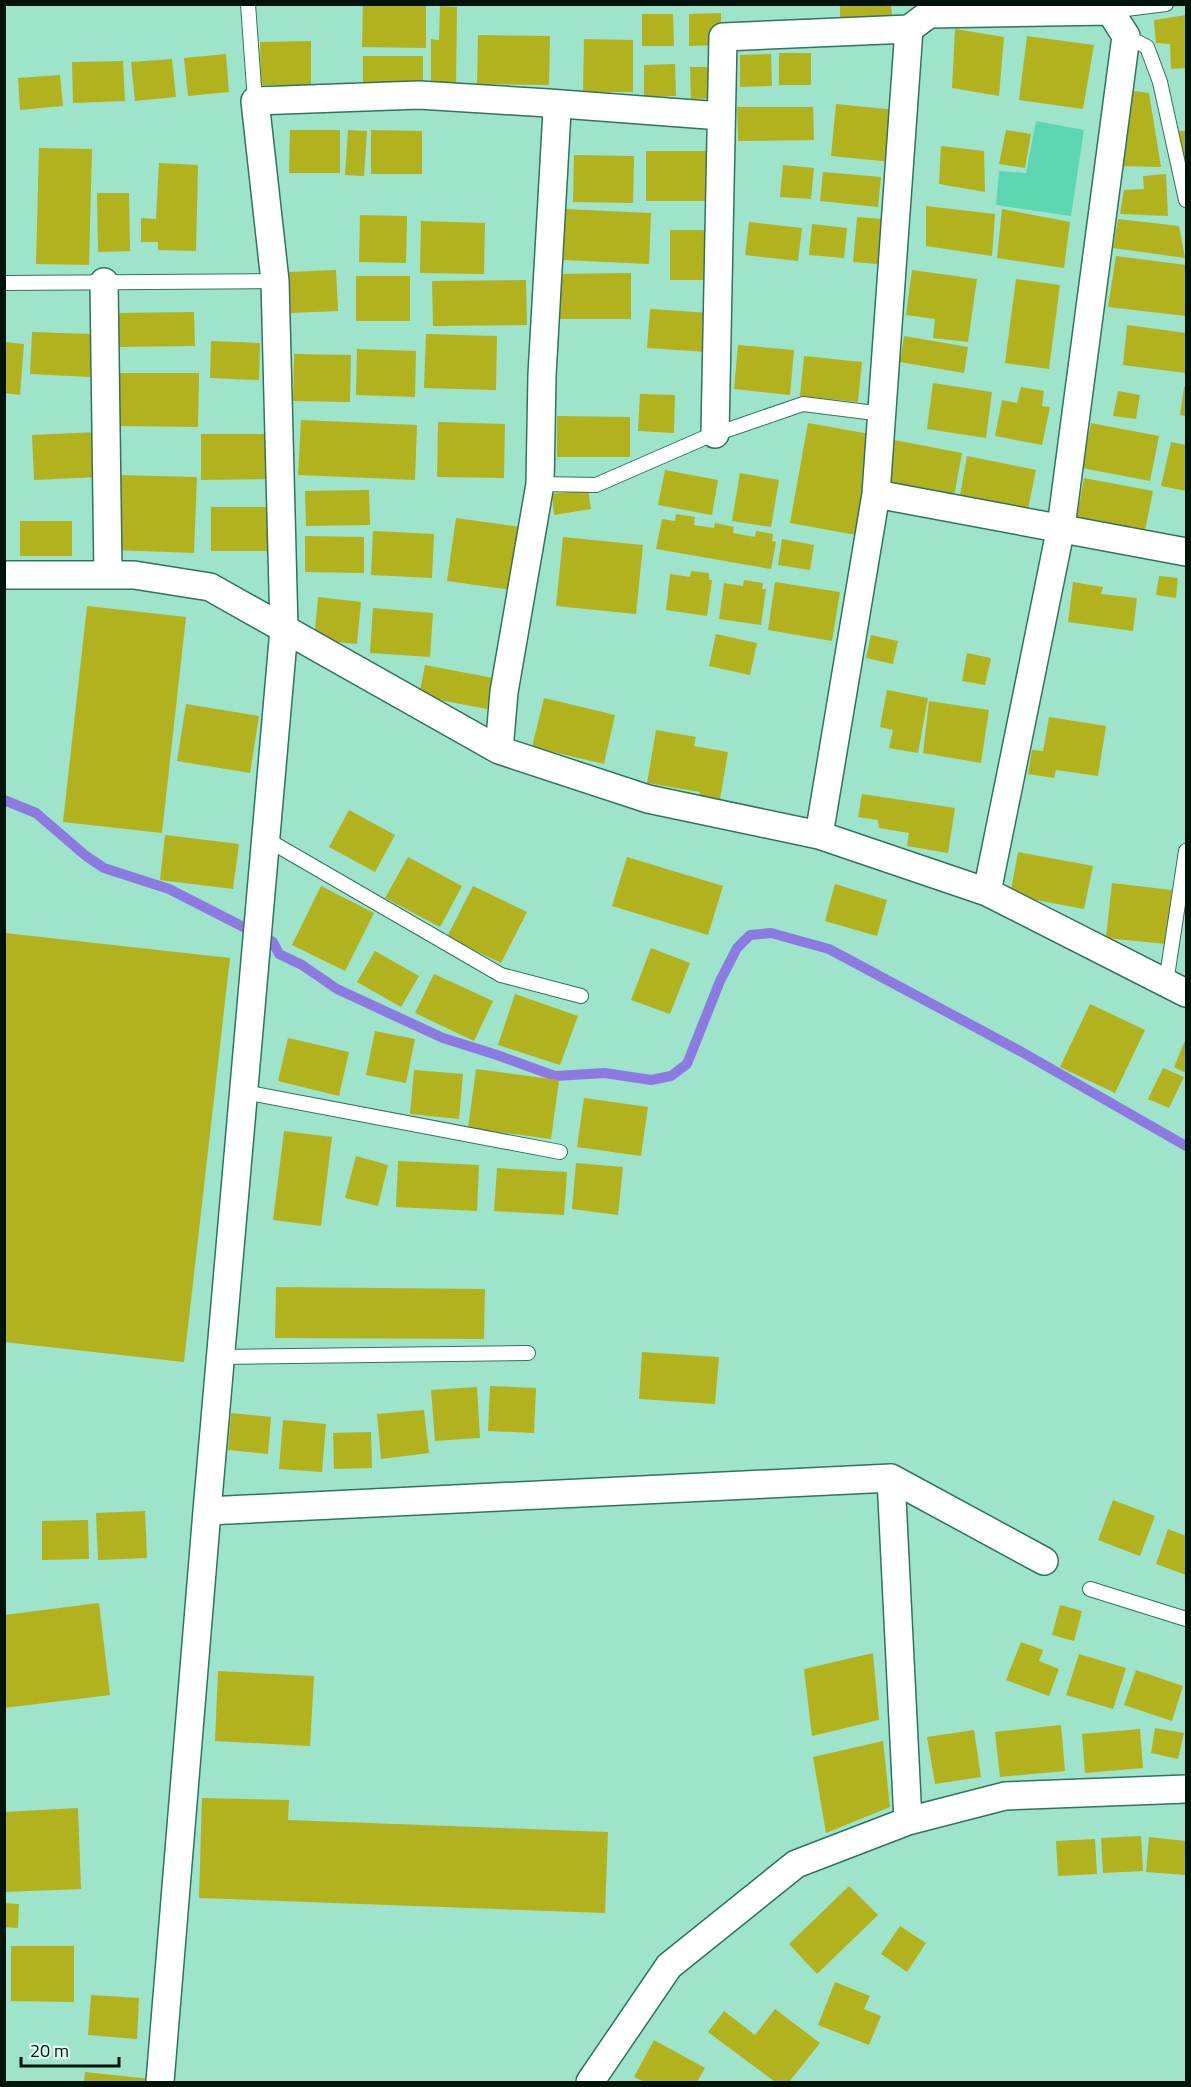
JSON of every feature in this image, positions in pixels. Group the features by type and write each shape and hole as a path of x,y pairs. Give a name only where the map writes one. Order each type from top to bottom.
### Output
{"street":[{"path":"715,434 723,37 919,16 1110,11 1125,36 1061,527 987,892"},
{"path":"819,835 876,494 919,16"},
{"path":"160,2082 220,1357 284,629 275,281 255,101 419,95 722,116"},
{"path":"498,750 504,692 540,484 542,375 558,120 557,111 548,103"},
{"path":"104,282 108,574"},
{"path":"876,494 1186,552"},
{"path":"4,575 134,575 210,587 498,750 648,800 819,835 987,892 1176,988"},
{"path":"207,1511 891,1478 1044,1561"},
{"path":"891,1478 908,1821"},
{"path":"590,2082 669,1966 796,1864 908,1821 1005,1796 1186,1789"}],"lane":[{"path":"248,4 255,101"},
{"path":"1110,11 1166,4"},
{"path":"1125,36 1147,47 1160,82 1186,200"},
{"path":"4,283 275,281"},
{"path":"540,484 596,485 715,434 803,404 882,414"},
{"path":"266,839 501,975 581,996"},
{"path":"1176,988 1186,851"},
{"path":"244,1092 560,1152"},
{"path":"220,1357 528,1353"},
{"path":"1090,1589 1186,1619"}],"green space":[{"path":"1036,121 1084,130 1071,216 996,205 999,171 1026,173"}],"building":[{"path":"363,4 426,4 426,48 362,47"},
{"path":"840,4 891,4 892,17 840,19"},
{"path":"440,6 457,7 456,87 431,86 431,39 439,40"},
{"path":"721,13 721,45 689,46 689,14"},
{"path":"642,14 673,14 674,46 642,46"},
{"path":"1186,15 1186,68 1171,69 1170,44 1156,43 1154,20"},
{"path":"955,29 1004,37 999,96 952,88"},
{"path":"478,35 550,36 549,85 477,84"},
{"path":"1027,36 1094,45 1083,109 1019,100"},
{"path":"584,39 633,40 633,92 583,92"},
{"path":"311,41 311,85 261,85 260,42"},
{"path":"779,53 811,53 811,85 779,85"},
{"path":"226,54 229,92 188,96 184,58"},
{"path":"771,54 772,86 740,87 740,55"},
{"path":"363,56 423,56 423,89 363,90"},
{"path":"172,59 176,97 135,101 131,62"},
{"path":"123,61 125,101 73,103 72,62"},
{"path":"675,64 676,96 644,97 644,65"},
{"path":"690,67 722,67 722,98 691,99"},
{"path":"60,75 63,106 20,110 18,78"},
{"path":"1128,90 1149,93 1161,167 1117,166"},
{"path":"836,104 896,110 892,162 831,156"},
{"path":"737,107 813,107 814,140 738,141"},
{"path":"290,130 340,130 340,173 289,173"},
{"path":"348,130 367,131 364,176 345,175"},
{"path":"371,130 422,131 422,174 371,174"},
{"path":"1006,130 1031,134 1025,168 999,164"},
{"path":"1178,131 1186,131 1186,169 1185,169"},
{"path":"941,146 984,151 985,192 939,184"},
{"path":"39,148 92,149 89,265 36,264"},
{"path":"646,151 712,151 712,201 646,201"},
{"path":"574,155 634,156 633,203 573,202"},
{"path":"159,163 198,165 196,251 158,250 158,242 141,242 141,218 156,219"},
{"path":"783,165 814,168 811,199 780,197"},
{"path":"823,172 881,177 878,207 820,201"},
{"path":"1166,174 1168,216 1120,214 1124,190 1144,189 1143,176"},
{"path":"97,193 129,193 130,251 98,252"},
{"path":"926,206 995,214 992,256 926,246"},
{"path":"565,209 651,213 649,264 563,260"},
{"path":"1002,209 1070,222 1064,268 997,258"},
{"path":"360,215 407,216 406,263 359,262"},
{"path":"857,217 894,220 890,265 853,262"},
{"path":"1118,219 1179,226 1185,258 1113,248"},
{"path":"421,221 485,223 484,274 420,273"},
{"path":"749,222 802,228 798,261 745,255"},
{"path":"812,224 847,228 844,258 809,255"},
{"path":"670,230 715,230 715,280 670,280"},
{"path":"1116,256 1186,265 1186,316 1108,307"},
{"path":"336,270 338,311 291,313 289,272"},
{"path":"912,270 977,279 968,342 933,338 935,319 906,315"},
{"path":"631,273 631,319 553,319 553,274"},
{"path":"356,276 410,276 410,321 356,321"},
{"path":"1016,279 1060,285 1049,369 1005,363"},
{"path":"526,280 527,325 433,326 432,281"},
{"path":"650,309 711,313 708,352 647,348"},
{"path":"194,312 195,346 117,347 117,313"},
{"path":"1127,325 1186,333 1186,373 1123,365"},
{"path":"32,332 92,334 90,377 30,374"},
{"path":"426,334 497,336 496,390 424,388"},
{"path":"904,336 968,347 964,373 900,362"},
{"path":"211,341 260,343 259,380 210,378"},
{"path":"4,342 24,344 20,395 4,393"},
{"path":"738,345 794,350 790,395 734,389"},
{"path":"357,349 416,351 415,397 356,395"},
{"path":"294,354 351,355 350,402 293,401"},
{"path":"804,356 862,362 858,402 800,396"},
{"path":"120,373 199,373 198,427 120,426"},
{"path":"933,383 992,392 986,438 927,429"},
{"path":"1021,387 1044,391 1042,406 1050,407 1042,445 995,436 1002,400 1017,403"},
{"path":"1184,387 1186,387 1186,416 1180,415"},
{"path":"1118,391 1140,395 1136,419 1113,416"},
{"path":"640,394 675,395 674,433 638,431"},
{"path":"557,416 630,417 630,457 557,457"},
{"path":"301,420 417,425 415,480 298,475"},
{"path":"438,422 505,424 504,478 437,477"},
{"path":"808,423 875,435 856,535 790,523"},
{"path":"1091,423 1159,436 1150,481 1082,468"},
{"path":"98,432 100,477 34,480 32,435"},
{"path":"201,434 268,434 268,479 201,480"},
{"path":"894,440 962,453 954,497 885,484"},
{"path":"1171,442 1186,445 1186,491 1161,486"},
{"path":"967,456 1036,470 1027,514 959,501"},
{"path":"665,470 718,480 712,515 658,505"},
{"path":"740,473 779,480 771,527 732,521"},
{"path":"118,475 197,477 194,553 115,550"},
{"path":"1084,478 1153,491 1144,535 1076,522"},
{"path":"369,490 370,525 306,526 305,491"},
{"path":"588,490 591,509 554,515 552,494"},
{"path":"211,507 269,507 268,551 211,551"},
{"path":"676,514 695,517 694,525 714,528 715,523 734,527 733,533 755,537 756,531 773,534 772,541 776,542 771,569 656,549 662,519 675,521"},
{"path":"456,518 520,527 511,590 447,581"},
{"path":"20,521 72,521 72,556 20,556"},
{"path":"373,531 434,534 432,578 371,575"},
{"path":"305,536 364,537 364,573 305,572"},
{"path":"563,537 643,545 636,614 556,606"},
{"path":"782,539 814,545 810,570 778,565"},
{"path":"691,571 709,573 709,580 712,580 707,616 666,610 670,574 690,577"},
{"path":"1159,576 1178,578 1176,598 1156,595"},
{"path":"744,580 763,583 762,589 766,589 761,625 719,619 724,583 743,586"},
{"path":"775,582 840,592 832,641 768,630"},
{"path":"1073,582 1103,587 1101,594 1137,598 1133,631 1068,622"},
{"path":"318,597 361,602 357,644 314,640"},
{"path":"87,606 186,617 162,833 63,822"},
{"path":"373,608 433,613 430,657 370,653"},
{"path":"716,634 757,643 750,675 709,666"},
{"path":"871,635 898,641 893,664 866,658"},
{"path":"967,653 991,658 985,685 962,681"},
{"path":"425,665 493,678 487,709 419,696"},
{"path":"887,690 928,698 918,753 889,748 893,730 880,727"},
{"path":"544,698 615,715 604,764 532,747"},
{"path":"929,701 989,710 981,763 923,753"},
{"path":"186,704 259,716 250,773 177,761"},
{"path":"1049,717 1106,726 1098,776 1056,770 1054,778 1028,774 1032,750 1043,751"},
{"path":"656,730 696,737 694,746 728,752 719,805 698,802 700,792 647,783"},
{"path":"862,794 955,808 948,853 907,846 909,833 879,828 878,820 858,817"},
{"path":"349,810 395,835 375,872 329,847"},
{"path":"165,835 239,844 233,889 160,880"},
{"path":"1018,852 1093,866 1084,909 1010,895"},
{"path":"408,857 462,886 440,927 385,898"},
{"path":"627,857 723,886 708,935 612,906"},
{"path":"1112,883 1172,890 1166,944 1106,938"},
{"path":"835,884 887,900 877,936 825,921"},
{"path":"321,886 374,913 345,971 292,945"},
{"path":"473,886 527,912 501,963 447,937"},
{"path":"5,933 230,958 184,1362 4,1342"},
{"path":"651,948 690,963 670,1014 631,1000"},
{"path":"375,951 419,976 401,1007 357,982"},
{"path":"434,974 493,1001 474,1041 415,1013"},
{"path":"515,994 578,1016 560,1065 498,1045"},
{"path":"1090,1004 1145,1030 1115,1093 1060,1067"},
{"path":"375,1031 415,1039 406,1083 366,1075"},
{"path":"288,1038 349,1052 339,1096 278,1081"},
{"path":"1186,1038 1186,1073 1174,1067"},
{"path":"1163,1068 1184,1077 1169,1108 1148,1099"},
{"path":"476,1069 559,1080 551,1139 468,1128"},
{"path":"414,1070 463,1074 459,1119 410,1114"},
{"path":"584,1098 648,1107 641,1156 577,1147"},
{"path":"284,1131 332,1137 321,1226 273,1220"},
{"path":"356,1156 388,1165 378,1206 345,1198"},
{"path":"398,1161 479,1165 477,1211 396,1207"},
{"path":"576,1163 623,1167 618,1215 572,1209"},
{"path":"497,1168 567,1172 564,1215 494,1211"},
{"path":"276,1287 485,1289 484,1339 275,1338"},
{"path":"642,1352 719,1357 715,1404 639,1399"},
{"path":"490,1386 536,1388 534,1433 488,1431"},
{"path":"477,1387 480,1438 435,1441 431,1390"},
{"path":"424,1410 429,1453 381,1459 377,1414"},
{"path":"231,1413 271,1417 268,1454 228,1450"},
{"path":"283,1420 326,1424 322,1472 279,1469"},
{"path":"371,1432 372,1468 334,1469 333,1433"},
{"path":"1113,1500 1155,1516 1140,1556 1098,1540"},
{"path":"145,1511 147,1558 98,1560 96,1513"},
{"path":"88,1520 89,1559 42,1560 42,1521"},
{"path":"1168,1529 1186,1536 1186,1575 1156,1564"},
{"path":"99,1603 110,1695 4,1708 4,1615"},
{"path":"1060,1605 1082,1611 1074,1641 1052,1635"},
{"path":"1021,1642 1043,1650 1039,1661 1059,1669 1049,1696 1006,1680"},
{"path":"873,1653 879,1720 812,1736 804,1669"},
{"path":"1079,1654 1126,1668 1113,1709 1066,1695"},
{"path":"1136,1670 1183,1686 1172,1721 1124,1705"},
{"path":"218,1671 314,1676 310,1746 215,1741"},
{"path":"1061,1725 1065,1771 1000,1777 995,1732"},
{"path":"1155,1728 1184,1733 1178,1759 1151,1753"},
{"path":"1140,1729 1143,1768 1085,1773 1082,1734"},
{"path":"974,1730 981,1777 935,1784 927,1737"},
{"path":"883,1741 890,1807 826,1833 813,1757"},
{"path":"202,1798 289,1800 288,1820 608,1832 605,1913 199,1898"},
{"path":"78,1808 81,1889 4,1892 4,1812"},
{"path":"1141,1836 1143,1871 1103,1873 1101,1838"},
{"path":"1149,1837 1186,1841 1185,1875 1146,1872"},
{"path":"1095,1839 1097,1874 1058,1876 1056,1841"},
{"path":"849,1886 878,1915 817,1974 789,1944"},
{"path":"4,1903 19,1904 18,1928 4,1927"},
{"path":"900,1926 926,1943 907,1972 881,1954"},
{"path":"11,1946 74,1946 74,2002 11,2001"},
{"path":"835,1982 870,1996 864,2009 881,2016 869,2045 818,2025"},
{"path":"91,1995 139,1998 137,2039 88,2035"},
{"path":"775,2009 820,2043 789,2082 775,2082 708,2032 724,2011 755,2035"},
{"path":"654,2040 705,2068 697,2082 645,2082 634,2077"},
{"path":"85,2072 151,2079 151,2082 84,2082"}],"waterway":[{"path":"4,800 36,813 86,856 104,868 169,889 273,942 279,954 302,965 337,989 443,1038 555,1076 605,1073 651,1080 671,1076 687,1064 720,981 737,948 750,935 771,933 829,949 1020,1051 1186,1146"}]}
